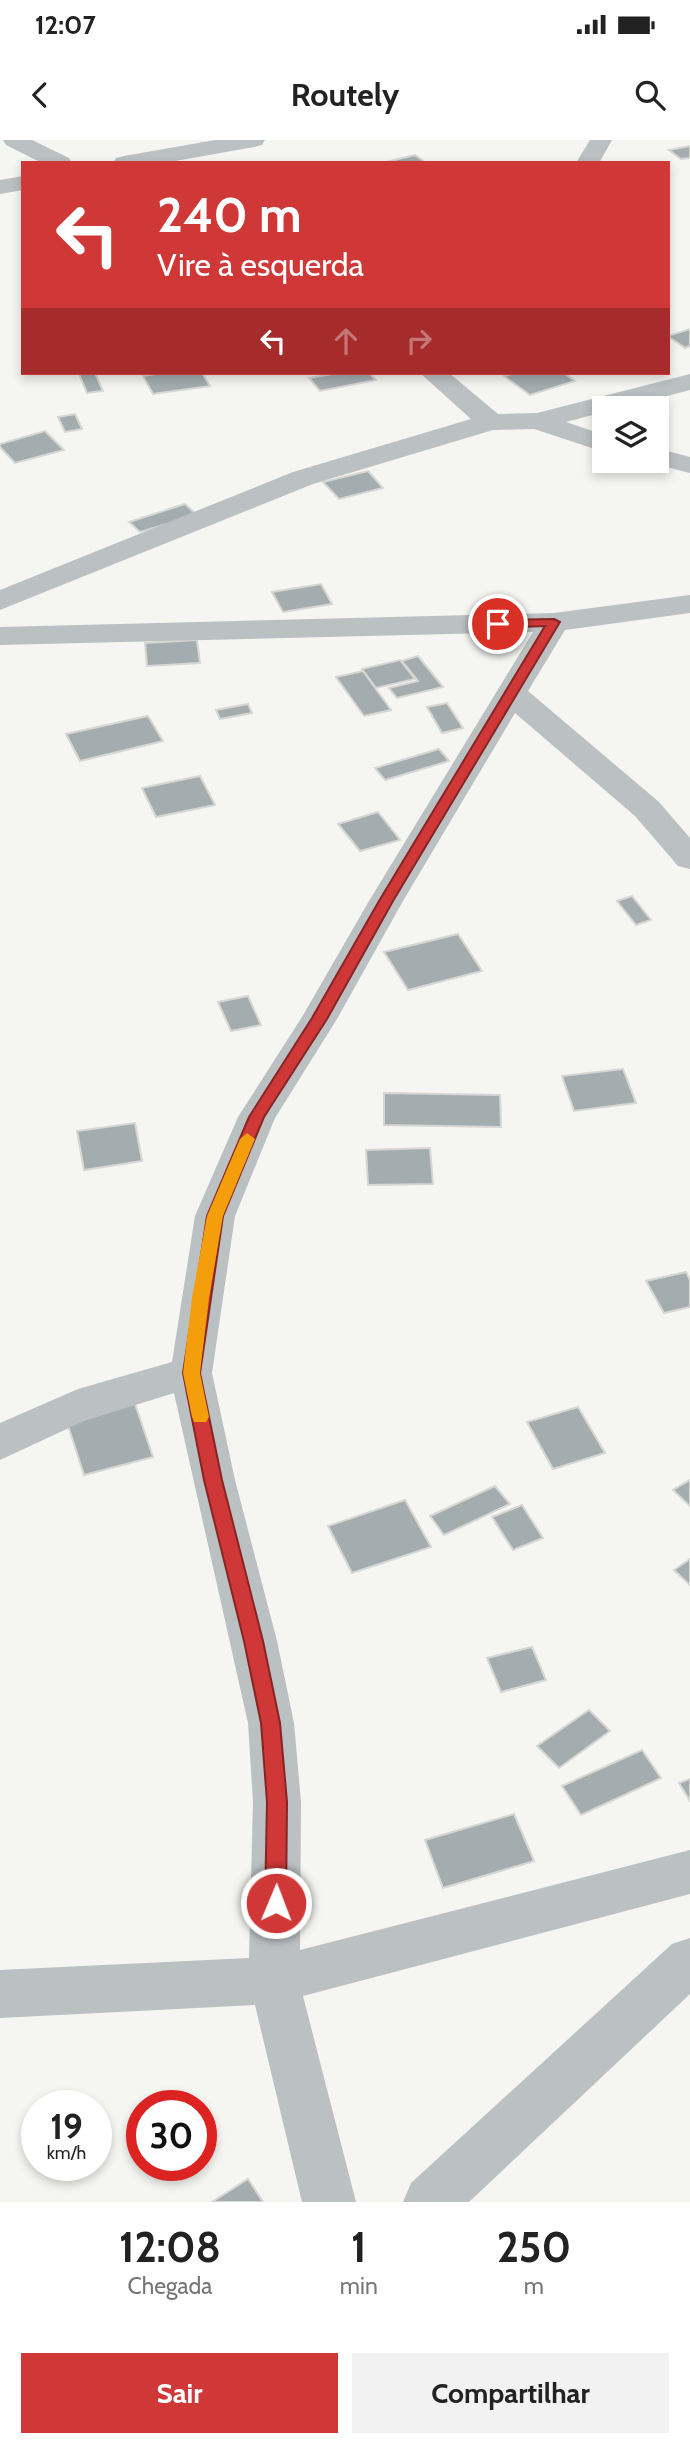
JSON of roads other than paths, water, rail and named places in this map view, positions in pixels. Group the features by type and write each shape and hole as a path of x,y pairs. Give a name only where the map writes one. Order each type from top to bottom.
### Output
{"street":[{"path":"14,140 57,161"},
{"path":"135,161 254,140"},
{"path":"588,161 600,140"},
{"path":"0,187 21,183"},
{"path":"435,375 491,422"},
{"path":"610,375 627,396"},
{"path":"640,396 690,382"},
{"path":"0,601 303,478 491,422 537,421 592,408"},
{"path":"537,421 592,440"},
{"path":"669,459 690,465"},
{"path":"0,636 554,622 690,604"},
{"path":"329,2202 274,1980 277,1802 271,1723 254,1641 213,1480 191,1373 215,1216 257,1117 319,1019 386,901 554,622"},
{"path":"511,693 647,809 690,859"},
{"path":"0,1443 34,1424 122,1389 191,1373"},
{"path":"0,1994 274,1980 690,1872"},
{"path":"430,2202 690,1962"}]}
